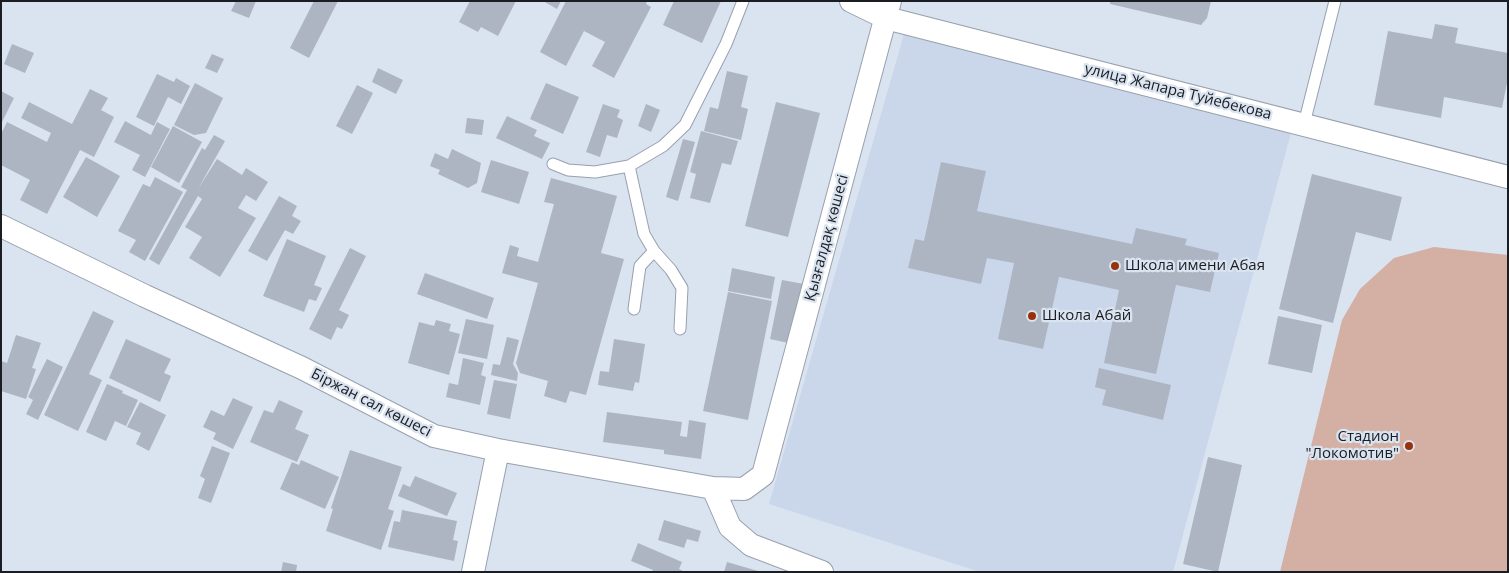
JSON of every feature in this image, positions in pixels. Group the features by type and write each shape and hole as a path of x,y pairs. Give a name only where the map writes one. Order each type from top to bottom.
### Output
{"street":[{"name":"улица Жапара Туйебекова","path":"850,1 888,9 1304,124 1508,177"},
{"name":"Қызғалдақ көшесі","path":"763,475 888,9"},
{"name":"Біржан сал көшесі","path":"1,226 145,296 302,368 434,436 498,450 713,488 744,489 763,475"},
{"path":"473,572 498,450"},
{"path":"713,488 730,527 751,545 787,566 822,572"}],"lane":[{"path":"553,164 568,170 596,172 629,166 663,146 685,125 726,44 743,1"},
{"path":"1304,124 1335,1"},
{"path":"629,166 644,234 654,251 671,270 682,288 680,330"},
{"path":"634,309 640,266 654,251"}],"shaded area":[{"name":"Школа Абай","path":"906,27 1292,129 1173,572 980,572 769,504"},
{"name":"Стадион \"Локомотив\"","path":"1434,247 1508,255 1508,572 1280,572 1342,320 1360,289 1394,258"}],"building":[{"path":"236,1 256,1 249,18 231,11"},
{"path":"314,1 338,1 309,58 290,48"},
{"path":"470,1 516,1 498,36 481,27 478,32 459,22"},
{"path":"543,1 561,1 557,9"},
{"path":"566,1 647,1 646,4 651,7 614,78 592,66 605,42 584,31 566,66 540,52"},
{"path":"674,1 721,1 702,43 663,25"},
{"path":"1110,1 1211,1 1207,18 1201,25 1110,4"},
{"path":"1435,24 1458,28 1455,43 1508,53 1508,78 1502,108 1444,97 1441,118 1374,105 1388,31 1432,39"},
{"path":"12,44 34,53 25,73 4,64"},
{"path":"212,54 224,59 217,73 205,68"},
{"path":"378,68 403,80 396,94 372,82"},
{"path":"727,71 748,76 741,107 748,109 741,140 704,131 710,107 718,109"},
{"path":"157,74 174,82 176,78 190,86 181,104 168,97 154,126 136,117"},
{"path":"195,83 223,98 206,133 194,135 174,125"},
{"path":"546,83 579,97 563,134 530,119"},
{"path":"357,85 373,93 352,134 336,126"},
{"path":"90,89 108,98 101,110 114,117 94,157 80,150 47,214 20,200 30,180 1,165 1,134 7,122 47,142 51,133 21,118 29,102 72,124"},
{"path":"1,91 14,98 1,124"},
{"path":"776,102 820,113 788,237 745,226"},
{"path":"603,104 620,110 617,117 623,120 617,138 607,135 600,157 586,152"},
{"path":"646,104 660,110 651,132 638,126"},
{"path":"507,116 537,130 534,136 550,143 542,159 496,138"},
{"path":"467,118 484,120 482,135 465,133"},
{"path":"125,121 151,135 157,122 170,129 145,177 132,170 140,155 114,142"},
{"path":"173,126 202,142 179,183 151,167"},
{"path":"701,131 738,141 731,165 722,163 710,203 690,198 696,174 690,172"},
{"path":"214,135 225,141 198,189 217,159 242,175 246,168 268,182 256,201 246,195 238,208 256,218 220,277 189,258 202,237 185,227 202,199 198,196 159,265 149,259 187,190 181,187 202,148 205,150"},
{"path":"683,139 695,142 678,201 666,197"},
{"path":"452,149 481,163 477,183 468,188 438,174 440,170 430,166 435,153 448,159"},
{"path":"86,157 120,176 97,217 63,197"},
{"path":"491,160 529,172 519,204 481,192"},
{"name":"Школа имени Абая","path":"941,162 986,171 977,211 1132,244 1136,228 1187,239 1185,245 1219,253 1210,292 1176,285 1156,374 1104,363 1119,290 1059,277 1043,349 998,339 1014,263 987,258 981,284 908,268 915,239 924,241"},
{"path":"1312,174 1402,197 1391,241 1356,232 1333,323 1279,309"},
{"path":"155,177 183,192 145,261 129,252 136,240 118,231 143,184 150,187"},
{"path":"551,178 617,196 601,253 624,259 586,395 570,391 566,403 544,396 548,381 520,373 516,363 538,283 502,273 510,245 519,248 517,256 538,262 554,204 544,202"},
{"path":"279,196 297,206 292,216 301,221 293,234 285,230 267,261 248,251"},
{"path":"287,239 326,256 314,285 322,288 316,301 309,299 304,312 263,296"},
{"path":"350,248 366,256 339,310 349,315 342,329 337,327 331,340 309,329"},
{"path":"732,268 775,277 771,299 728,291"},
{"path":"425,273 494,298 487,319 417,294"},
{"path":"782,280 804,284 793,344 770,339"},
{"path":"728,292 772,301 748,420 703,411"},
{"path":"93,311 114,321 89,374 102,380 78,431 44,415"},
{"path":"1278,316 1322,325 1312,373 1268,364"},
{"path":"466,319 494,325 487,359 458,353"},
{"path":"436,320 451,324 449,331 460,334 449,375 408,363 419,322 434,326"},
{"path":"16,335 41,343 32,368 36,369 26,399 1,391 1,361 7,363"},
{"path":"507,337 519,340 513,364 518,373 517,381 491,375 493,364 500,365"},
{"path":"126,339 171,359 164,373 171,376 160,402 109,378"},
{"path":"614,339 645,344 639,383 635,382 633,391 598,385 600,371 609,372"},
{"path":"463,358 484,363 481,375 486,377 480,405 446,397 449,383 458,385"},
{"path":"47,359 63,367 38,420 26,414 33,400 28,397"},
{"path":"1099,368 1171,385 1163,420 1102,405 1106,390 1095,387"},
{"path":"494,380 517,384 510,419 487,414"},
{"path":"107,384 138,400 126,426 115,421 106,441 86,432"},
{"path":"233,398 253,407 233,449 213,439 216,433 203,427 211,410 224,416"},
{"path":"279,400 303,411 295,429 309,435 297,462 250,442 264,410 273,413"},
{"path":"140,402 166,415 149,451 136,444 141,433 127,427"},
{"path":"607,412 682,422 680,436 687,437 689,420 706,423 701,459 664,454 664,450 603,442"},
{"path":"212,446 230,453 211,503 198,498 205,479 200,476"},
{"path":"350,450 402,467 388,509 394,511 381,550 326,531 333,509 331,508"},
{"path":"1208,457 1242,465 1218,572 1183,564"},
{"path":"301,460 339,477 325,509 280,489 292,462 299,465"},
{"path":"415,476 457,493 447,516 398,496 403,484 410,487"},
{"path":"402,510 457,521 453,540 458,541 454,561 388,547 394,521 400,522"},
{"path":"664,520 701,531 698,542 687,539 684,548 658,540"},
{"path":"638,543 682,562 679,569 685,572 652,572 653,570 631,561"},
{"path":"283,562 297,565 296,572 281,572"},
{"path":"727,562 758,571 758,572 724,572"}],"place":[{"name":"Школа имени Абая","path":"1115,266"},
{"name":"Школа Абай","path":"1032,316"},
{"name":"Стадион \"Локомотив\"","path":"1409,446"}]}
